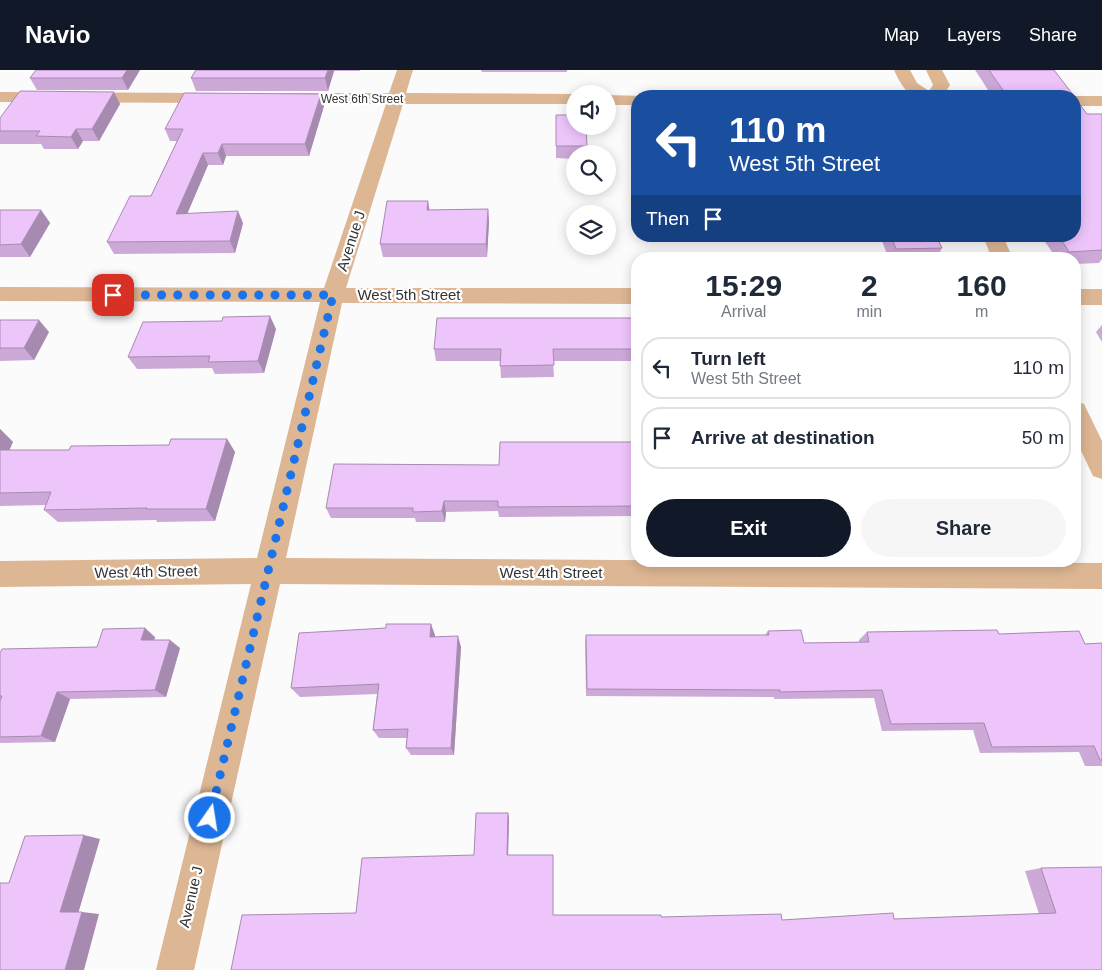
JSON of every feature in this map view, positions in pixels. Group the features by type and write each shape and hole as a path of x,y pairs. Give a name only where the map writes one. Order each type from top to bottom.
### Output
{"street":[{"name":"Avenue J","path":"175,970 333,295 405,70"},
{"path":"902,70 910,86 916,90"},
{"path":"934,70 942,85 938,90"},
{"path":"0,97 238,98"},
{"name":"West 6th Street","path":"268,98 566,99"},
{"path":"616,100 631,100"},
{"path":"1081,101 1102,102"},
{"name":"West 5th Street","path":"0,294 631,296"},
{"path":"1081,297 1102,297"},
{"path":"1081,424 1102,468"},
{"name":"West 4th Street","path":"0,574 267,571 1102,576"}],"building":[{"path":"36,70 127,70 122,78 30,78"},
{"path":"196,70 328,70 325,78 191,78"},
{"path":"989,70 1054,70 1069,90 1003,90"},
{"path":"20,91 114,92 92,129 76,129 71,137 36,136 40,131 0,131 0,118"},
{"path":"184,93 321,94 305,144 222,144 218,153 203,153 176,214 238,211 230,241 107,242 130,196 151,196 183,129 165,129"},
{"path":"1081,106 1087,114 1102,114 1102,250 1069,252 1063,242 1081,242"},
{"path":"556,115 566,115 566,135 586,135 587,145 556,146"},
{"path":"387,201 428,201 427,210 488,209 486,244 380,244"},
{"path":"0,210 41,210 21,244 0,245"},
{"path":"893,242 939,242 942,248 896,249"},
{"path":"270,316 258,361 208,362 210,356 128,357 143,322 222,321 223,317"},
{"path":"437,318 631,318 631,349 553,349 554,365 500,366 501,349 434,349"},
{"path":"0,320 39,320 24,348 0,348"},
{"path":"171,439 227,439 206,509 44,510 51,492 0,493 0,450 69,450 71,446 169,445"},
{"path":"500,442 631,442 631,506 498,507 498,501 444,501 442,511 413,512 413,508 326,508 334,464 499,465"},
{"path":"386,624 431,624 430,637 458,636 451,748 406,748 408,729 373,730 379,684 291,688 299,633 386,628"},
{"path":"145,628 141,640 170,640 155,690 57,692 41,736 0,737 0,701 2,696 0,696 0,653 2,649 97,647 103,629"},
{"path":"801,630 804,643 869,642 867,632 997,630 999,634 1079,631 1085,644 1102,643 1102,760 1100,760 1094,746 992,747 984,723 891,724 882,690 780,692 780,690 587,689 586,635 769,635 768,631"},
{"path":"476,813 508,813 507,855 553,855 553,915 661,915 661,917 781,914 782,920 893,913 894,919 1056,913 1041,868 1102,867 1102,970 231,970 242,915 356,913 362,858 474,855"},
{"path":"84,835 60,912 82,912 65,970 0,970 0,883 9,883 25,836"}],"route":[{"path":"113,295 333,295 210,818"}]}
